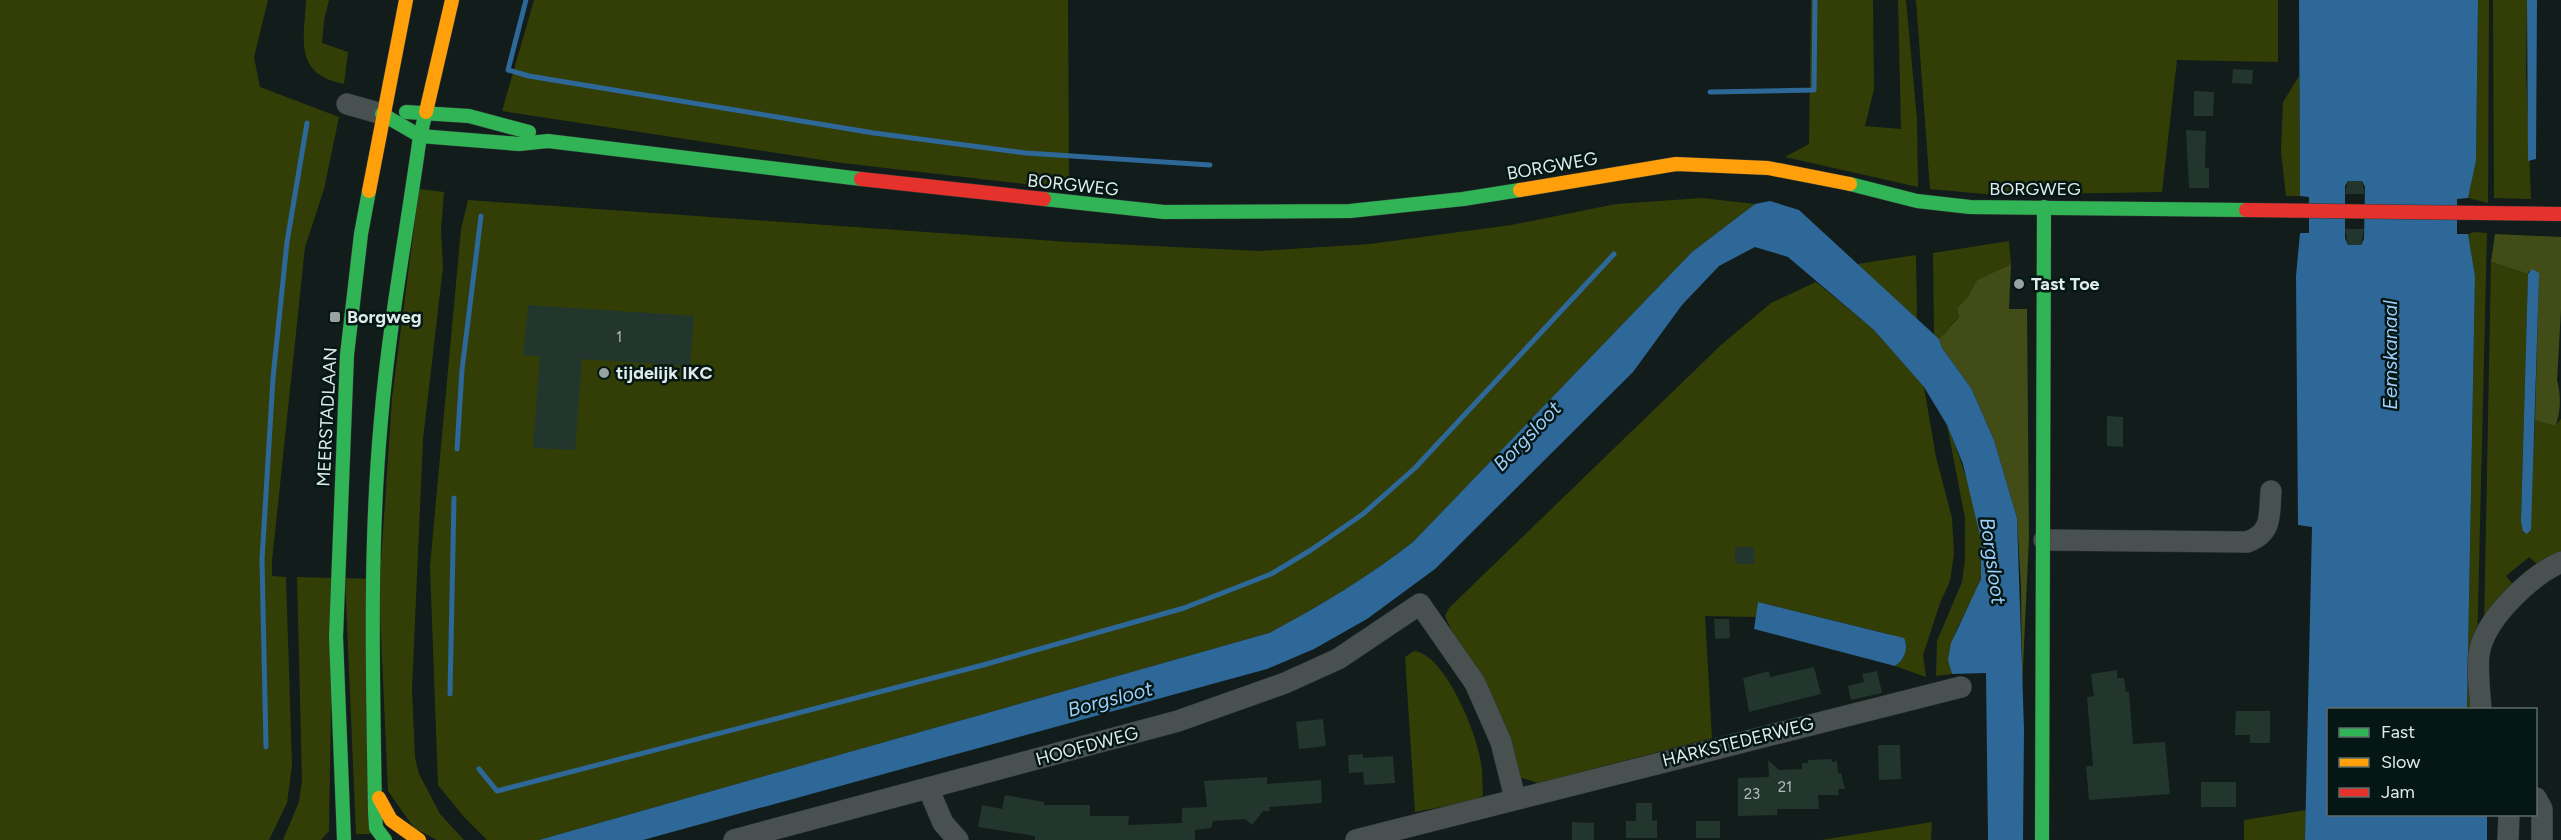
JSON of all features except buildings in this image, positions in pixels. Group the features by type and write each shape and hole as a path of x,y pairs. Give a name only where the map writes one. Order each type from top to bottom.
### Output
{"main road":[{"name":"MEERSTADLAAN","path":"344,840 336,637 347,355 359,245 382,114 406,0"},
{"path":"385,840 376,828 373,597 381,419 420,136 452,0"},
{"name":"BORGWEG","path":"382,114 426,111 522,128 548,141"},
{"name":"BORGWEG","path":"382,114 420,136 519,144 548,141 944,189 1164,212 1350,211 1463,199 1676,164 1776,169 1929,203 1990,207 2561,214"},
{"path":"2043,840 2044,207"},
{"path":"376,792 391,820 413,837"}],"street":[{"path":"347,104 382,114"},
{"path":"2044,540 2247,542 2260,538 2269,524 2271,491"},
{"path":"2481,708 2480,649 2495,621 2510,601 2542,571 2561,562"},
{"name":"HOOFDWEG","path":"734,840 1178,722 1284,683 1338,659 1420,604 1475,684 1501,742 1515,798"},
{"name":"HARKSTEDERWEG","path":"1356,840 1961,687"},
{"path":"929,790 943,823 958,840"},
{"path":"2537,801 2542,809 2542,840"},
{"path":"2508,840 2509,816"}],"green space":[{"path":"0,0 268,0 254,57 260,87 339,117 324,189 305,247 272,561 272,576 286,577 292,765 287,803 269,840 0,840"},
{"path":"306,0 329,0 322,43 348,52 344,84 328,79 309,64 304,42"},
{"path":"534,0 1068,0 1069,189 842,163 502,111"},
{"path":"1811,0 1873,0 1874,89 1865,126 1901,129 1898,0 1906,0 1917,120 1918,187 1785,157 1809,144"},
{"path":"1916,0 2278,0 2278,62 2177,60 2162,192 1995,195 1930,189"},
{"path":"2478,0 2489,0 2488,203 2468,198 2476,161"},
{"path":"2493,0 2527,0 2526,70 2531,199 2494,198"},
{"path":"2299,76 2300,196 2286,196 2281,151 2283,102"},
{"path":"419,189 444,192 441,229 443,267 423,439 412,689 415,758 419,774 440,814 464,840 437,840 414,828 388,791 379,591 392,398"},
{"path":"1702,198 1755,204 1692,252 1413,542 1343,590 1269,633 539,840 487,840 464,817 438,785 430,566 461,229 468,200 1069,242 1259,251 1370,244 1511,225 1616,204"},
{"path":"2487,233 2474,708 2467,708 2475,276 2468,234"},
{"path":"2495,234 2561,237 2561,310 2557,381 2560,404 2555,426 2535,420 2539,273 2529,271 2528,274 2491,262"},
{"path":"2009,241 2011,264 1977,280 1967,298 1957,308 1959,316 1939,339 1934,335 1933,253"},
{"path":"1916,255 1917,319 1857,264"},
{"path":"2491,262 2528,274 2521,521 2530,533 2535,420 2555,426 2561,419 2561,552 2538,565 2529,557 2506,576 2514,586 2484,629"},
{"path":"2011,264 2009,309 2027,309 2029,537 2022,688 2021,586 2017,518 1994,440 1971,388 1942,348 1939,339 1959,317 1957,308 1967,298 1977,280"},
{"path":"1816,282 1874,330 1924,387 1936,457 1952,518 1954,554 1950,581 1940,603 1923,655 1926,677 1895,666 1904,656 1906,642 1889,634 1758,602 1756,617 1705,616 1712,738 1538,783 1519,777 1445,616 1449,608 1721,345 1771,303"},
{"path":"1947,425 1973,502 1982,545 1982,564 1976,592 1954,637 1950,661 1952,674 1936,676 1937,641 1962,582 1965,560 1965,518"},
{"path":"297,577 333,578 329,831 321,840 283,840 299,802 302,780"},
{"path":"345,578 369,579 370,834 356,834"},
{"path":"1414,651 1426,656 1437,666 1458,698 1478,750 1482,767 1483,796 1467,802 1415,812 1405,657"},
{"path":"2306,810 2305,840 2244,840 2244,820"},
{"path":"1932,822 1931,840 1821,840"}],"water":[{"name":"Eemskanaal","path":"2299,0 2478,0 2476,161 2468,198 2457,199 2457,234 2468,234 2475,276 2467,708 2327,708 2327,816 2487,816 2487,840 2305,840 2312,527 2298,525 2296,276 2300,233 2309,233 2309,197 2300,196","holes":["2348,181 2362,181 2365,187 2364,239 2361,245 2348,245 2345,238 2345,186"]},
{"path":"2527,0 2537,0 2536,159 2528,161"},
{"name":"Borgsloot","path":"1770,201 1799,210 1939,339 1942,348 1971,388 1994,440 2017,518 2024,729 2023,840 1988,840 1986,673 1952,674 1948,660 1951,643 1981,579 1981,540 1963,464 1947,425 1924,387 1874,330 1788,257 1755,247 1719,266 1682,305 1633,372 1435,569 1367,619 1314,649 1267,669 643,840 539,840 1269,633 1343,590 1413,542 1692,252 1755,204"},
{"path":"2532,269 2539,273 2539,278 2531,530 2527,534 2523,531 2521,521 2528,274"},
{"path":"1758,602 1904,638 1905,654 1895,666 1754,629"}],"waterway":[{"path":"526,0 508,70 529,76 874,133 1026,153 1210,165"},
{"path":"1710,92 1814,90 1815,0"},
{"path":"266,747 262,560 273,378 287,242 307,123"},
{"path":"457,449 462,370 481,216"},
{"path":"479,769 497,791 983,665 1184,608 1271,574 1363,514 1415,468 1614,254"},
{"path":"450,694 454,498"}],"traffic: fast":[{"path":"406,112 469,116 529,132"},
{"path":"385,840 376,828 375,812 373,616 377,469 393,313 420,136 426,112"},
{"path":"382,114 420,136 519,144 548,141 861,179"},
{"path":"1850,184 1917,201 1970,207 2246,210"},
{"path":"1044,199 1164,212 1350,211 1463,199 1520,190"},
{"path":"344,840 336,637 347,355 361,234 369,191"},
{"path":"2042,840 2044,207"}],"traffic: slow":[{"path":"369,191 406,0"},
{"path":"426,112 452,0"},
{"path":"1520,190 1676,164 1768,168 1850,184"},
{"path":"379,798 391,820 419,840"}],"traffic: jam":[{"path":"861,179 1044,199"},
{"path":"2246,210 2561,214"}],"place":[{"name":"Tast Toe","path":"2019,284"},
{"name":"Borgweg","path":"335,317"},
{"name":"tijdelijk IKC","path":"604,373"}]}
